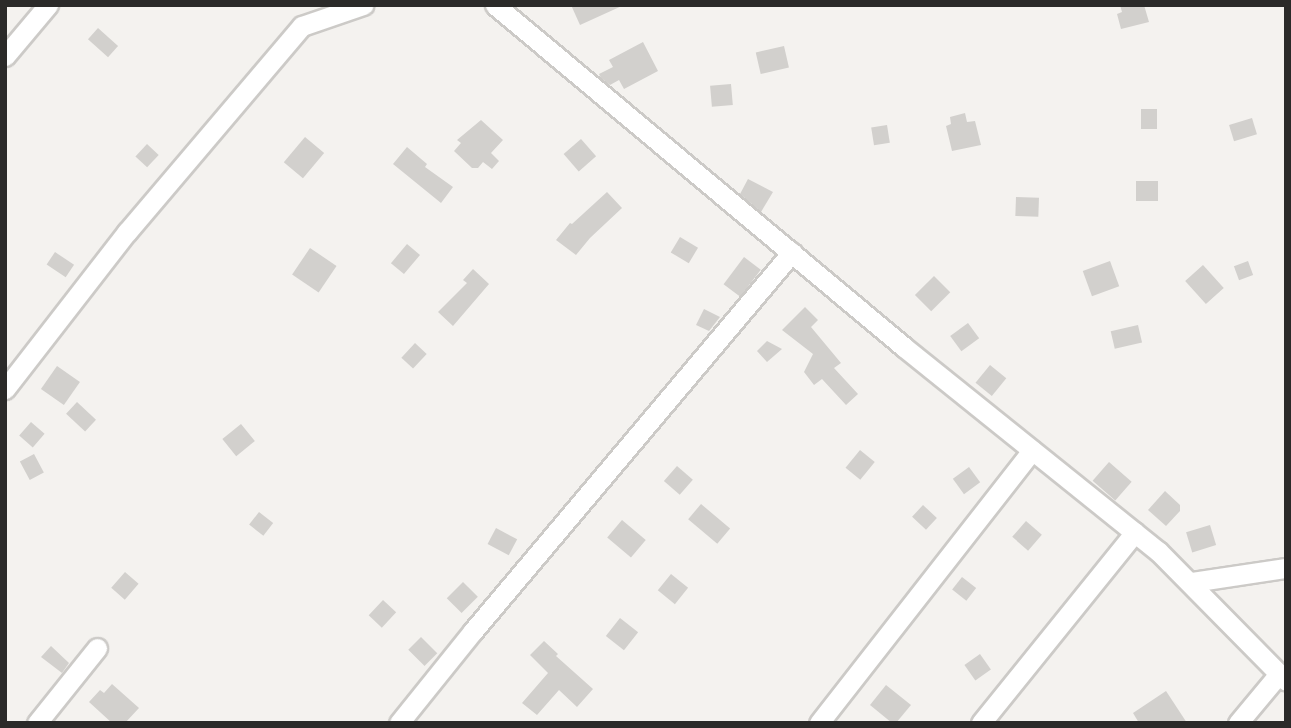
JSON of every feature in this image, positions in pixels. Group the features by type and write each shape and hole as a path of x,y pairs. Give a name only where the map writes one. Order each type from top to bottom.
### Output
{"street":[{"path":"5,56 48,5"},
{"path":"5,390 127,232 302,26 363,5"},
{"path":"495,5 1032,450 1135,532 1192,582 1282,678 1238,723"},
{"path":"399,723 472,631 792,252"},
{"path":"819,723 1032,450"},
{"path":"981,723 1135,532"},
{"path":"1192,582 1286,568"},
{"path":"37,723 97,648"}],"building":[{"path":"571,5 624,5 580,25"},
{"path":"1120,5 1144,5 1149,22 1121,29 1117,14 1122,12"},
{"path":"98,28 118,46 108,57 88,39"},
{"path":"643,42 658,71 624,89 619,80 610,85 601,78 599,74 613,67 609,60"},
{"path":"784,46 789,67 761,74 756,53"},
{"path":"731,84 733,105 712,107 710,86"},
{"path":"1141,109 1157,109 1157,129 1141,129"},
{"path":"965,113 967,122 975,121 981,145 952,151 946,126 951,124 950,117"},
{"path":"1252,118 1257,134 1234,141 1229,125"},
{"path":"481,120 503,140 491,153 499,161 492,169 483,162 478,168 472,168 454,151 461,143 457,140"},
{"path":"887,125 890,143 874,145 871,128"},
{"path":"305,137 324,153 303,178 284,162"},
{"path":"581,139 596,156 579,171 564,154"},
{"path":"147,144 159,155 147,167 135,156"},
{"path":"407,147 427,164 425,167 453,187 441,203 393,164"},
{"path":"748,179 773,192 761,212 740,194"},
{"path":"1136,181 1158,181 1158,201 1136,201"},
{"path":"607,192 622,208 576,255 556,240 570,223"},
{"path":"1016,197 1039,198 1038,217 1015,216"},
{"path":"680,237 698,248 689,263 671,252"},
{"path":"407,244 420,255 404,274 391,263"},
{"path":"310,248 337,266 319,292 292,275"},
{"path":"55,252 74,265 66,277 47,264"},
{"path":"744,257 761,270 740,297 724,284"},
{"path":"1110,261 1119,286 1092,296 1083,271"},
{"path":"1248,261 1253,275 1239,280 1234,266"},
{"path":"1203,265 1224,288 1206,304 1185,281"},
{"path":"473,269 489,284 453,326 438,312 467,283 463,280"},
{"path":"934,276 950,292 931,311 915,295"},
{"path":"805,307 818,320 811,327 841,363 834,368 858,394 846,405 822,379 814,385 804,372 813,354 782,330"},
{"path":"704,309 720,317 709,331 696,325"},
{"path":"968,323 979,338 961,351 950,336"},
{"path":"1138,325 1142,343 1115,349 1111,331"},
{"path":"767,341 782,349 767,362 757,351"},
{"path":"415,343 427,354 413,369 401,358"},
{"path":"990,365 1006,378 992,396 976,383"},
{"path":"57,366 80,382 64,405 41,389"},
{"path":"77,402 96,420 85,431 66,414"},
{"path":"31,422 45,434 33,447 19,436"},
{"path":"241,424 255,441 236,456 222,439"},
{"path":"860,450 875,462 860,480 846,468"},
{"path":"34,454 44,473 30,480 20,462"},
{"path":"1109,462 1132,482 1115,501 1093,481"},
{"path":"677,466 693,480 680,495 664,481"},
{"path":"969,467 980,482 964,494 953,479"},
{"path":"1165,491 1180,505 1180,511 1166,526 1148,510"},
{"path":"701,504 730,528 717,544 688,519"},
{"path":"923,505 937,518 926,530 912,517"},
{"path":"259,512 273,523 263,536 249,525"},
{"path":"622,520 646,540 631,558 607,538"},
{"path":"1026,521 1042,535 1028,551 1012,537"},
{"path":"1210,525 1216,545 1192,552 1186,532"},
{"path":"496,528 517,539 509,555 488,544"},
{"path":"125,572 139,584 125,600 111,588"},
{"path":"671,574 688,588 675,604 658,590"},
{"path":"962,577 976,588 966,601 952,590"},
{"path":"463,582 478,597 462,613 447,598"},
{"path":"383,600 396,612 382,628 369,615"},
{"path":"620,618 638,632 624,650 606,636"},
{"path":"421,637 437,653 425,666 408,650"},
{"path":"544,641 558,654 556,656 593,689 577,707 559,690 537,715 522,703 548,673 530,655"},
{"path":"51,646 69,663 62,673 41,657"},
{"path":"980,654 991,670 975,680 964,665"},
{"path":"112,684 139,708 125,723 112,723 89,702 100,690 104,693"},
{"path":"886,685 911,705 896,723 892,723 870,705"},
{"path":"1166,691 1187,723 1139,723 1133,713"}]}
